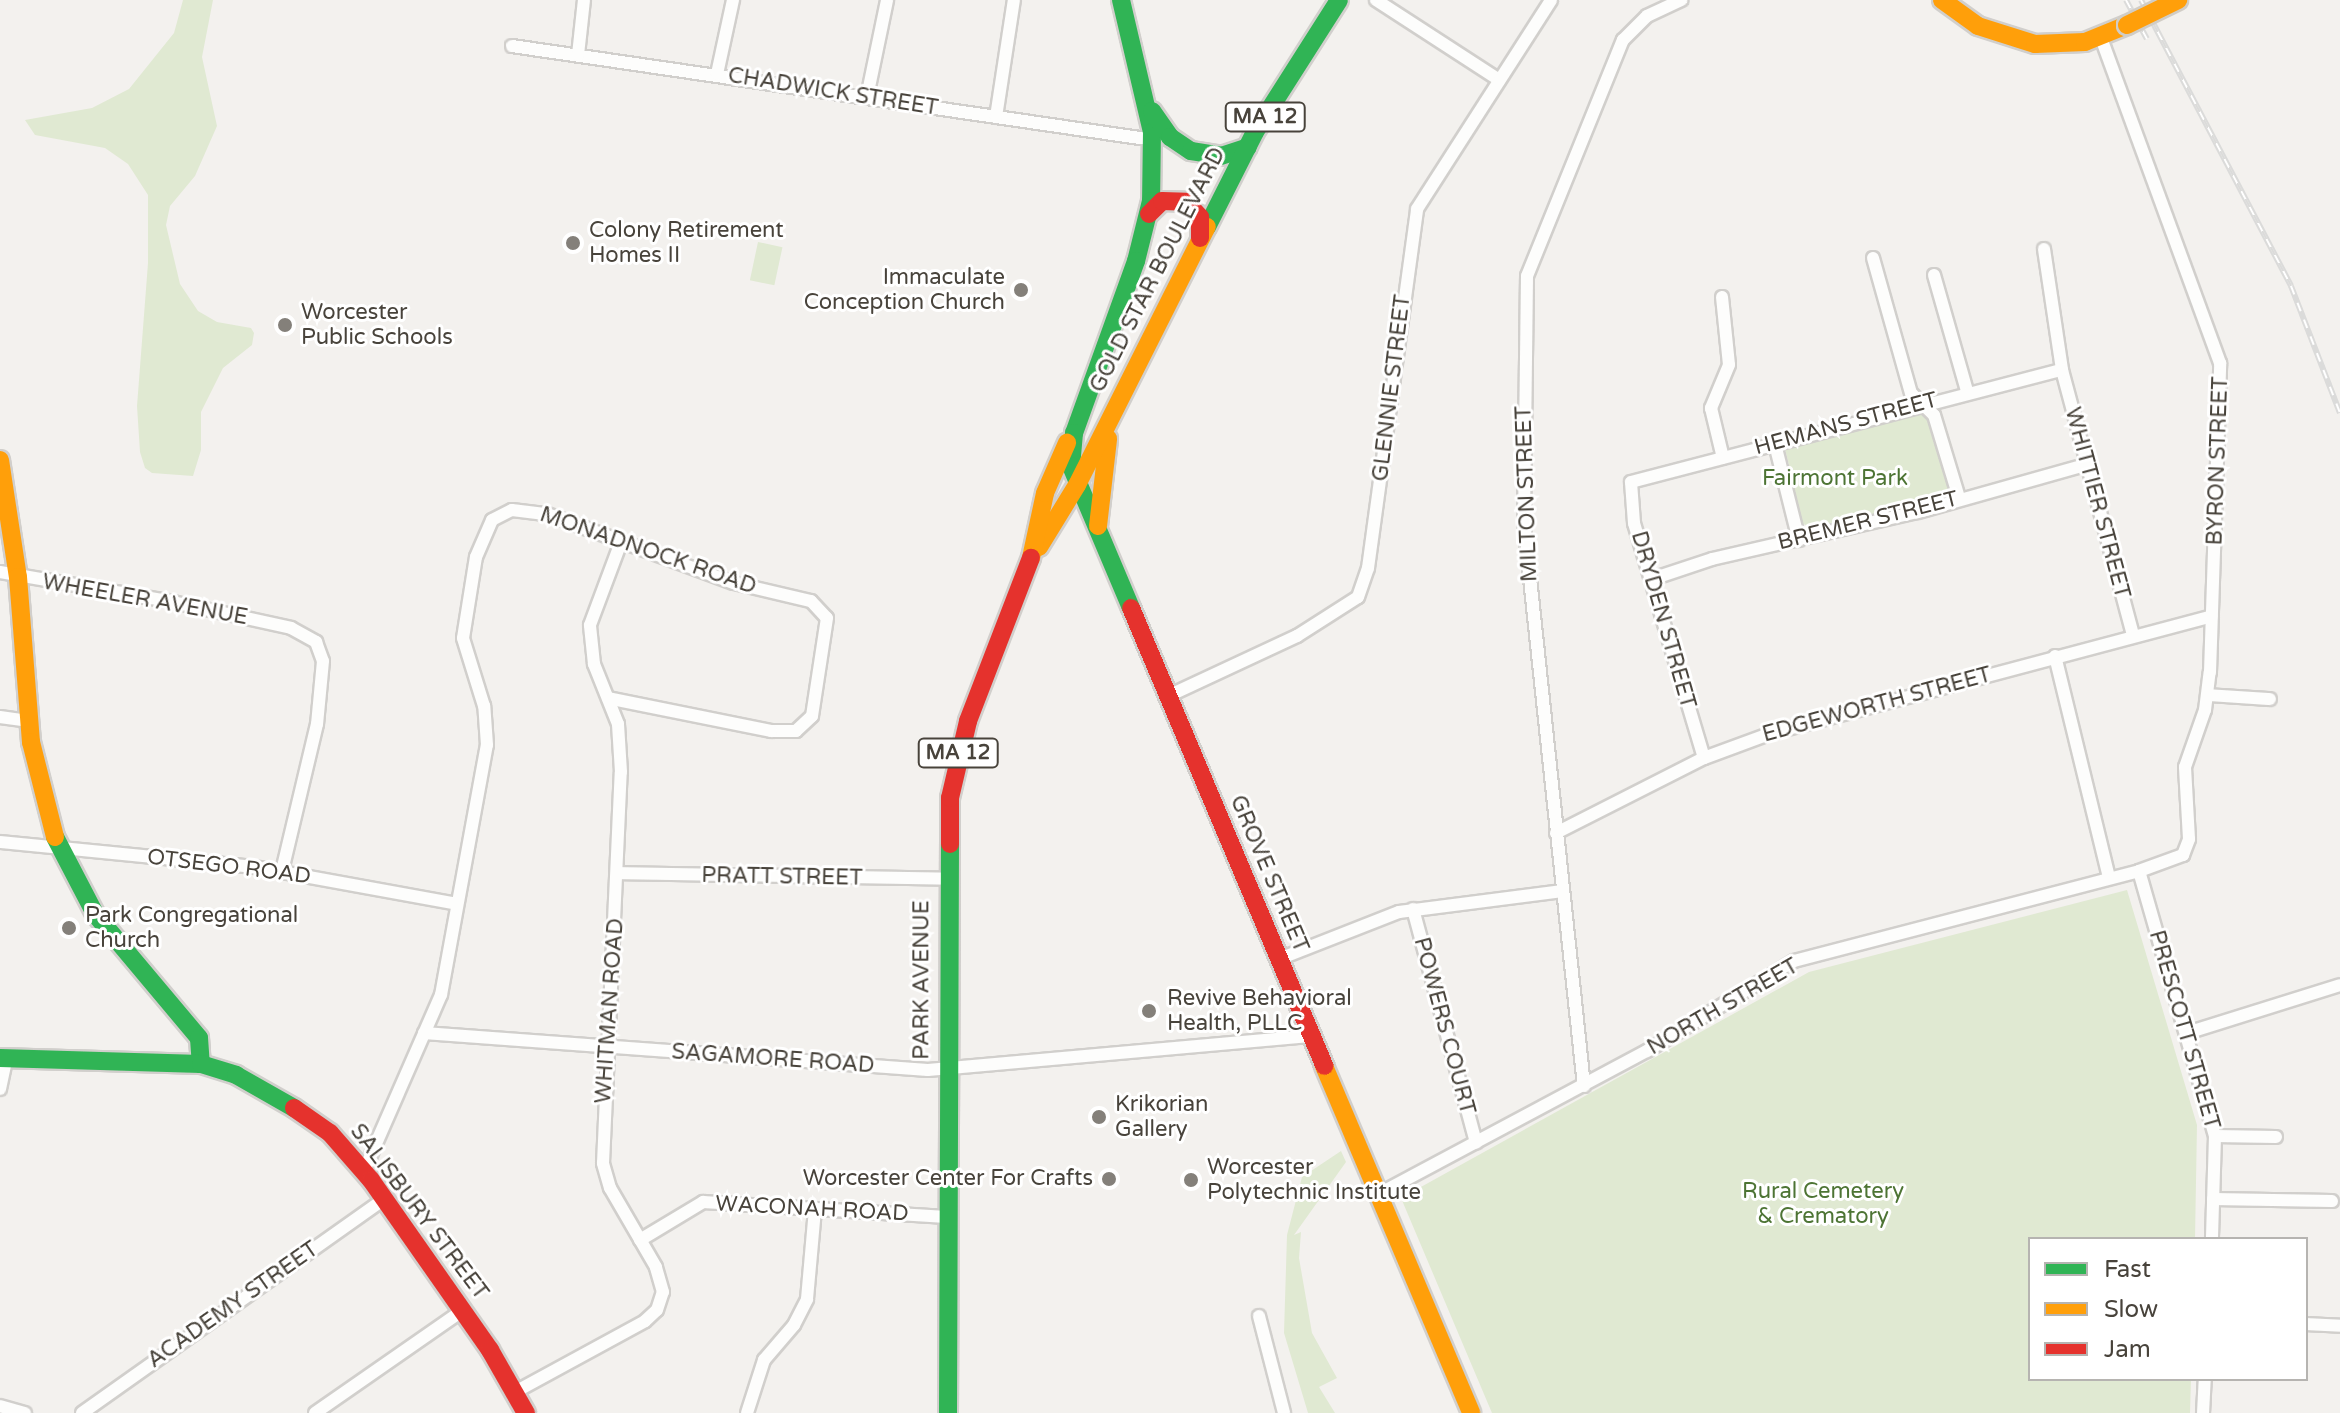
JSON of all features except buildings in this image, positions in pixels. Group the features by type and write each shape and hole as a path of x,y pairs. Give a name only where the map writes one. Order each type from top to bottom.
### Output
{"main road":[{"name":"GROVE STREET","path":"1121,0 1153,140 1149,214 1074,433 1070,459 1077,485 1166,697 1471,1413"},
{"name":"GOLD STAR BOULEVARD","path":"1077,485 1248,147 1339,0"},
{"path":"1942,0 1978,26 2019,42 2072,44 2101,37 2178,0"},
{"path":"1146,101 1182,148 1221,156 1248,147"},
{"path":"1149,214 1162,201 1186,202 1200,217 1200,238"},
{"name":"GROVE STREET","path":"1097,530 1103,459 1128,380"},
{"name":"PARK AVENUE","path":"948,1413 948,815 959,750 1031,560 1045,493 1074,433"},
{"path":"0,460 9,575 30,721 58,847 103,925 199,1038 201,1064"},
{"name":"PARK AVENUE","path":"1031,560 1077,485"},
{"name":"SALISBURY STREET","path":"3,1058 201,1064 236,1075 305,1114 364,1171 463,1310 526,1413"}],"street":[{"path":"578,55 584,0"},
{"path":"717,74 733,0"},
{"path":"867,97 887,0"},
{"path":"996,117 1014,0"},
{"path":"1376,0 1499,80"},
{"name":"GLENNIE STREET","path":"1166,697 1314,628 1351,606 1361,591 1415,217 1551,0"},
{"name":"MILTON STREET","path":"1584,1086 1524,522 1527,276 1623,40 1647,16 1682,0"},
{"name":"BYRON STREET","path":"2101,37 2220,363 2208,695 2185,767 2189,839 2184,853"},
{"name":"CHADWICK STREET","path":"512,46 1153,140"},
{"name":"WHITTIER STREET","path":"2044,249 2062,370 2133,635"},
{"path":"1873,258 1911,393 1934,415 1959,498"},
{"path":"1934,275 1967,391"},
{"path":"1722,297 1729,365 1711,408 1723,458"},
{"name":"HEMANS STREET","path":"1631,482 1967,391 2062,370"},
{"path":"1775,444 1799,540"},
{"name":"BREMER STREET","path":"1652,579 1712,559 1799,540 2085,465"},
{"name":"DRYDEN STREET","path":"1631,482 1634,523 1704,758"},
{"name":"MONADNOCK ROAD","path":"364,1171 441,995 487,745 485,711 463,638 485,531 499,514 520,509 739,585 811,601 826,613 829,633 812,716 793,732 608,698"},
{"name":"WHITMAN ROAD","path":"515,1392 657,1310 661,1279 604,1172 618,873 620,736 594,664 590,625 621,542"},
{"name":"WHEELER AVENUE","path":"9,575 173,602 291,628 316,642 323,661 317,724 282,871"},
{"name":"EDGEWORTH STREET","path":"1556,833 1704,758 1769,734 2212,616"},
{"path":"2055,656 2109,877"},
{"path":"2208,695 2270,699"},
{"path":"0,717 30,721"},
{"name":"OTSEGO ROAD","path":"0,842 282,871 457,904"},
{"name":"NORTH STREET","path":"1377,1195 1584,1086 1794,961 2139,871 2184,853"},
{"name":"PRESCOTT STREET","path":"2139,871 2215,1136 2212,1237"},
{"name":"PRATT STREET","path":"618,873 946,879"},
{"path":"1279,959 1355,926 1413,909 1563,891"},
{"name":"POWERS COURT","path":"1413,909 1476,1143"},
{"path":"2187,1033 2340,985"},
{"name":"SAGAMORE ROAD","path":"424,1033 946,1070 1312,1036"},
{"path":"0,1089 3,1058"},
{"path":"2215,1136 2276,1137"},
{"name":"ACADEMY STREET","path":"82,1413 384,1199"},
{"path":"2213,1199 2332,1201"},
{"name":"WACONAH ROAD","path":"640,1240 703,1202 947,1217"},
{"path":"747,1413 764,1360 794,1325 807,1299 815,1209"},
{"path":"315,1413 463,1310"},
{"path":"1259,1316 1284,1413"},
{"path":"2308,1324 2340,1326"},
{"path":"2203,1413 2205,1381"},
{"path":"0,1406 25,1413"}],"green space":[{"path":"183,0 213,0 202,57 217,126 195,176 170,206 166,225 180,284 198,311 217,322 251,328 254,333 252,345 223,368 201,412 201,450 193,476 152,473 145,468 140,452 137,406 148,263 148,195 128,164 105,148 35,135 25,120 92,108 129,89 174,33"},
{"path":"758,242 782,247 774,285 750,280"},
{"name":"Fairmont Park","path":"1927,412 1951,493 1817,529 1803,524 1785,449"},
{"name":"Rural Cemetery & Crematory","path":"2127,890 2197,1125 2195,1237 2028,1237 2028,1381 2191,1381 2190,1413 1492,1413 1401,1198 1809,972"},
{"path":"1341,1151 1346,1162 1294,1235 1301,1232 1299,1258 1312,1333 1337,1378 1319,1387 1335,1413 1308,1413 1284,1333 1287,1235 1302,1177"}],"railway":[{"path":"2126,0 2147,39"},
{"path":"2141,0 2291,286 2340,413"}],"traffic: fast":[{"path":"1121,0 1152,132 1151,201 1136,261 1074,433 1071,466 1131,608"},
{"path":"1207,227 1255,132 1339,0"},
{"path":"1152,111 1170,137 1191,151 1221,156 1248,147"},
{"path":"55,837 95,914 199,1038 201,1064"},
{"path":"948,1413 950,844"},
{"path":"0,1058 201,1064 236,1075 294,1108"}],"traffic: slow":[{"path":"1942,0 1978,26 2035,44 2085,42 2127,25"},
{"path":"2127,25 2178,0"},
{"path":"1039,547 1077,485 1207,227"},
{"path":"1098,526 1108,439"},
{"path":"1031,558 1045,493 1067,443"},
{"path":"0,460 18,577 31,742 55,837"},
{"path":"1324,1066 1471,1413"}],"traffic: jam":[{"path":"1149,214 1162,201 1186,202 1200,217 1200,238"},
{"path":"950,844 950,798 968,721 1031,558"},
{"path":"1131,608 1324,1066"},
{"path":"294,1108 330,1133 371,1180 490,1350 526,1413"}],"place":[{"name":"Colony Retirement Homes II","path":"573,243"},
{"name":"Immaculate Conception Church","path":"1021,290"},
{"name":"Worcester Public Schools","path":"285,325"},
{"name":"Park Congregational Church","path":"69,928"},
{"name":"Revive Behavioral Health, PLLC","path":"1149,1011"},
{"name":"Krikorian Gallery","path":"1099,1117"},
{"name":"Worcester Center For Crafts","path":"1109,1179"},
{"name":"Worcester Polytechnic Institute","path":"1191,1180"}]}
